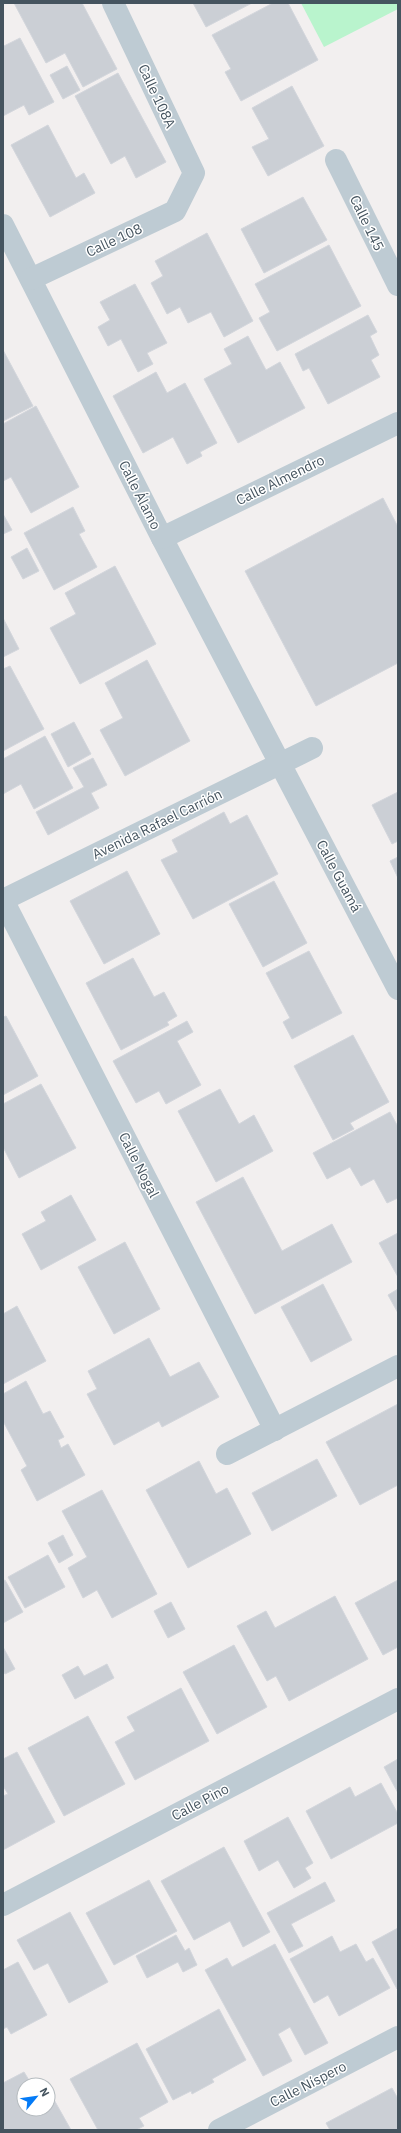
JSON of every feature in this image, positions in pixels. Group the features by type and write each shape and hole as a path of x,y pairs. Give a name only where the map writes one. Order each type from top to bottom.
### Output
{"street":[{"name":"Calle 108A","path":"113,3 194,173 186,189"},
{"name":"Calle 145","path":"336,160 398,285"},
{"name":"Calle 108","path":"31,279 176,211 186,189"},
{"name":"Calle Álamo","path":"3,224 162,538 280,763"},
{"name":"Calle Almendro","path":"162,538 398,423"},
{"name":"Avenida Rafael Carrión","path":"3,900 312,748"},
{"name":"Calle Guamá","path":"280,763 398,989"},
{"name":"Calle Nogal","path":"3,900 275,1430"},
{"path":"227,1454 398,1366"},
{"name":"Calle Pino","path":"3,1905 398,1699"},
{"name":"Calle Níspero","path":"219,2130 398,2037"}],"green space":[{"path":"301,3 398,3 398,9 324,47"}],"building":[{"path":"14,3 82,3 117,69 83,87 65,53 46,63"},
{"path":"193,3 252,3 206,27"},
{"path":"273,3 288,3 318,60 241,101 225,72 231,69 212,35"},
{"path":"20,38 54,102 29,115 24,105 3,116 3,44 4,46"},
{"path":"67,66 80,90 63,99 50,75"},
{"path":"118,73 166,162 136,178 125,156 111,164 75,96"},
{"path":"292,86 324,146 268,176 252,147 269,139 252,108"},
{"path":"48,125 76,178 84,173 95,193 50,217 11,145"},
{"path":"303,197 327,240 264,273 241,229"},
{"path":"207,233 253,321 224,337 211,312 188,323 180,307 167,314 151,283 163,276 155,261"},
{"path":"329,245 361,306 277,351 259,318 270,312 255,284"},
{"path":"135,284 167,343 147,353 153,364 138,372 121,339 108,346 98,327 110,320 100,302"},
{"path":"368,315 377,332 370,336 379,355 371,360 380,377 328,404 309,368 303,371 295,354"},
{"path":"248,336 266,370 280,362 305,408 238,443 204,379 232,364 224,349"},
{"path":"3,350 33,406 3,421"},
{"path":"156,372 167,393 185,383 217,443 200,452 202,456 187,464 173,437 143,453 113,396"},
{"path":"36,406 79,487 31,513 11,477 3,481 3,424"},
{"path":"383,498 398,527 398,663 316,706 245,571"},
{"path":"73,507 85,531 79,534 97,567 54,590 24,533"},
{"path":"3,514 12,530 3,534"},
{"path":"27,548 39,571 23,579 11,557"},
{"path":"115,566 156,644 80,684 50,628 76,614 65,593"},
{"path":"3,618 19,649 3,657"},
{"path":"147,660 190,741 125,776 100,730 123,718 105,683"},
{"path":"10,666 44,729 3,751 3,669"},
{"path":"74,722 91,754 68,767 51,734"},
{"path":"45,736 73,788 34,809 21,784 3,794 3,759"},
{"path":"93,758 107,785 91,793 99,808 48,835 36,812 84,787 73,768"},
{"path":"398,792 398,841 392,844 372,805"},
{"path":"224,812 230,824 247,815 278,874 193,919 161,860 178,852 172,840"},
{"path":"398,857 398,878 390,861"},
{"path":"127,871 160,934 104,964 70,901"},
{"path":"274,881 307,943 263,967 229,904"},
{"path":"309,951 342,1013 292,1039 283,1022 290,1018 266,973"},
{"path":"133,958 154,997 164,992 177,1016 167,1022 169,1025 121,1050 86,983"},
{"path":"6,1016 38,1076 3,1095 3,1017"},
{"path":"187,1021 193,1032 177,1041 201,1085 166,1104 159,1091 136,1103 113,1061"},
{"path":"353,1035 389,1102 350,1123 354,1129 333,1140 294,1066"},
{"path":"41,1084 76,1148 19,1178 3,1147 3,1104"},
{"path":"220,1089 239,1124 254,1115 273,1151 216,1182 178,1111"},
{"path":"390,1112 398,1127 398,1198 387,1203 374,1179 361,1186 350,1167 327,1179 313,1153"},
{"path":"243,1177 282,1251 332,1224 352,1262 255,1314 196,1202"},
{"path":"71,1195 96,1240 41,1270 22,1234 46,1221 41,1212"},
{"path":"398,1233 398,1277 379,1243"},
{"path":"125,1242 160,1309 114,1334 78,1267"},
{"path":"323,1284 352,1340 311,1362 281,1307"},
{"path":"398,1289 398,1313 388,1295"},
{"path":"17,1306 46,1361 3,1384 3,1314"},
{"path":"149,1338 170,1377 199,1362 219,1397 162,1427 159,1421 114,1445 87,1394 97,1389 88,1371"},
{"path":"26,1381 43,1414 50,1411 64,1437 58,1440 61,1448 68,1444 85,1475 37,1501 21,1470 27,1466 3,1421 3,1394"},
{"path":"398,1404 398,1485 360,1505 326,1442"},
{"path":"317,1459 337,1496 272,1531 252,1493"},
{"path":"199,1461 216,1494 227,1488 251,1534 188,1568 146,1490"},
{"path":"102,1490 157,1594 112,1618 97,1590 83,1598 68,1568 87,1557 62,1511"},
{"path":"63,1535 73,1555 59,1563 48,1543"},
{"path":"48,1555 65,1587 25,1608 8,1577"},
{"path":"5,1580 23,1612 3,1623 3,1581"},
{"path":"398,1580 398,1647 383,1655 355,1603"},
{"path":"335,1596 368,1659 289,1701 276,1676 267,1681 237,1626 266,1611 275,1628"},
{"path":"171,1602 185,1629 168,1638 154,1611"},
{"path":"234,1645 267,1707 217,1734 183,1672"},
{"path":"3,1647 15,1669 5,1674 3,1671"},
{"path":"107,1664 114,1678 75,1699 62,1675 78,1666 84,1676"},
{"path":"181,1688 209,1741 135,1780 115,1742 135,1731 127,1717"},
{"path":"88,1716 125,1784 64,1816 28,1748"},
{"path":"17,1752 55,1822 3,1850 3,1796 8,1794 3,1786 3,1759"},
{"path":"398,1759 398,1793 384,1767"},
{"path":"381,1783 398,1814 398,1823 331,1859 306,1811 350,1787 355,1797"},
{"path":"288,1817 313,1863 305,1868 311,1878 294,1888 278,1860 259,1871 244,1841"},
{"path":"224,1847 270,1932 243,1947 230,1921 194,1940 161,1881"},
{"path":"149,1880 177,1931 114,1965 86,1913"},
{"path":"325,1882 335,1901 291,1924 303,1946 289,1953 267,1913"},
{"path":"70,1912 108,1982 69,2003 48,1963 34,1970 17,1940"},
{"path":"398,1928 398,1989 397,1989 372,1942"},
{"path":"176,1935 185,1951 189,1948 197,1965 183,1972 178,1962 147,1978 136,1956"},
{"path":"332,1936 340,1952 356,1944 366,1962 373,1958 390,1988 339,2016 328,1995 314,2003 290,1959"},
{"path":"275,1944 328,2043 305,2055 290,2027 278,2034 292,2061 263,2076 205,1970 227,1958 232,1967"},
{"path":"18,1962 47,2015 11,2034 7,2027 3,2029 3,1970"},
{"path":"219,2009 246,2060 212,2079 214,2082 192,2094 191,2091 173,2100 146,2049"},
{"path":"137,2043 168,2102 139,2118 144,2126 136,2130 98,2130 70,2079"},
{"path":"24,2072 27,2077 16,2077 16,2117 56,2117 56,2103 71,2130 3,2130 3,2083"},
{"path":"392,2088 398,2099 398,2130 330,2130 326,2123"}]}
